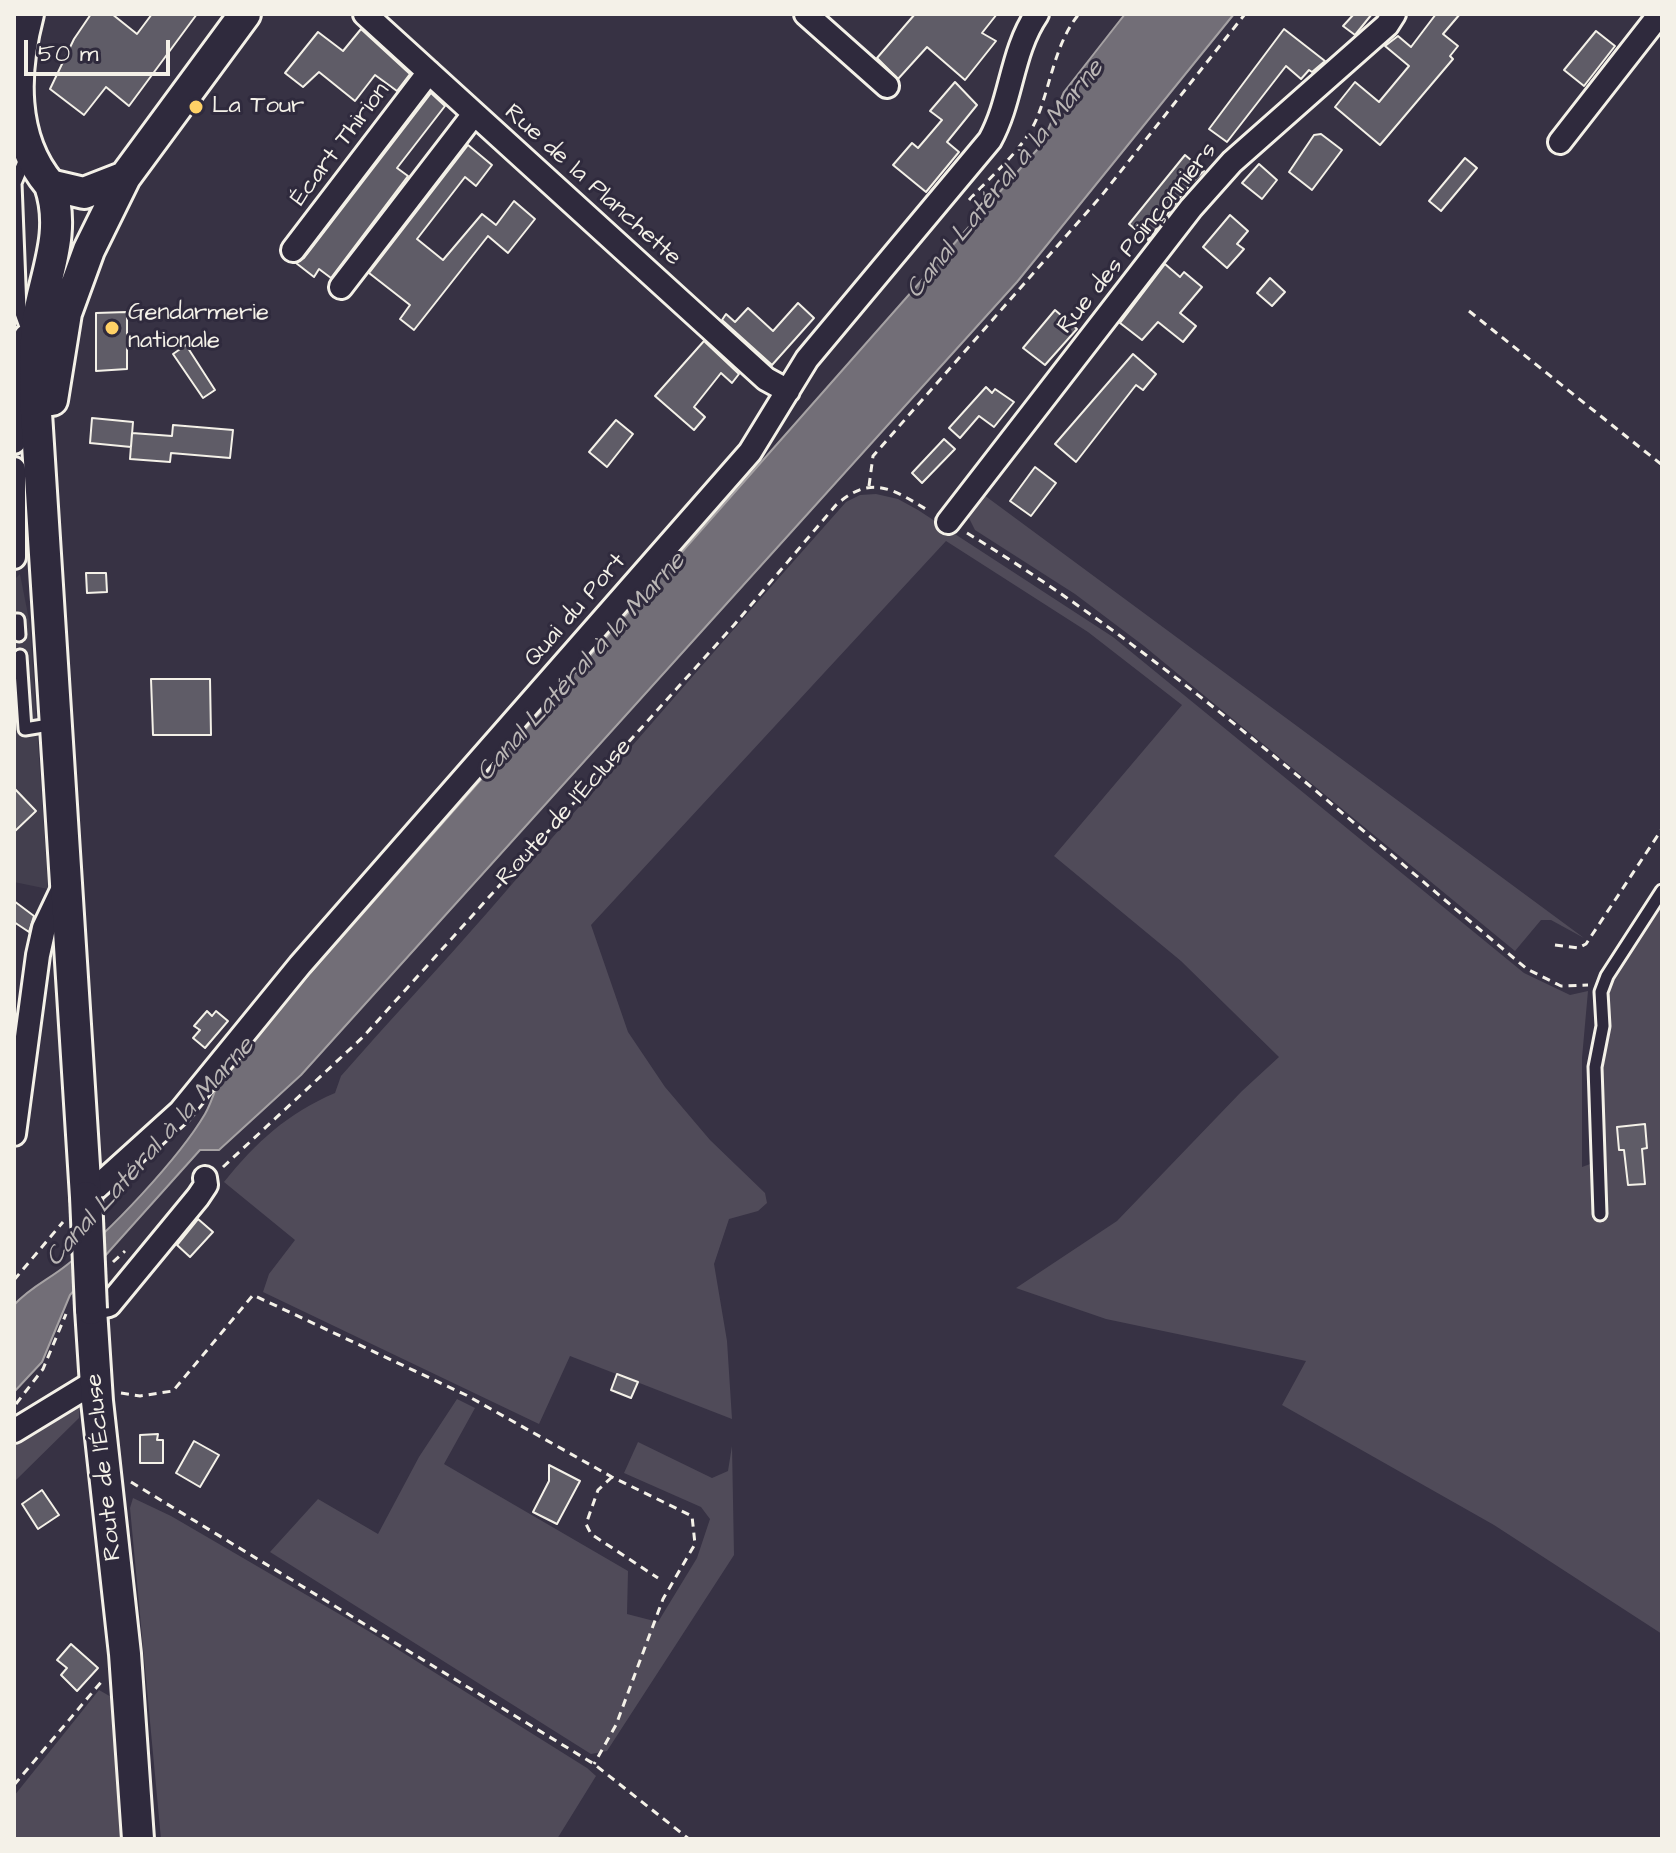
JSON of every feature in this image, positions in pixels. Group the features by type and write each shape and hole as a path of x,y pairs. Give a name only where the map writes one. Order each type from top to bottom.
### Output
{"main road":[{"path":"28,14 21,46 16,106 28,153 50,185 84,193 125,177"},
{"name":"Route de l'Écluse","path":"20,473 66,313 89,250 125,177 245,14"},
{"name":"Route de l'Écluse","path":"50,185 57,205 58,233 32,337 20,473 55,724 86,1197 80,1307 96,1381 125,1654 138,1839"},
{"path":"58,233 89,250"}],"street":[{"name":"Rue de la Planchette","path":"365,14 766,379 788,391"},
{"path":"806,14 887,86"},
{"name":"Quai du Port","path":"86,1197 180,1112 300,965 750,452 807,359 990,140 1004,115 1022,40 1037,14"},
{"name":"Rue des Poinçonniers","path":"948,522 1172,232 1232,162 1387,25 1394,14"},
{"path":"1560,142 1660,14"},
{"name":"Écart Thirion","path":"293,250 429,72"},
{"path":"341,287 474,114"},
{"path":"14,442 18,377 32,337"},
{"path":"14,557 20,473"},
{"path":"14,1134 38,955 44,928 66,883"},
{"path":"80,1307 109,1305 198,1197 206,1185 205,1178"},
{"path":"14,1431 96,1381"}],"lane":[{"path":"28,153 15,183 20,310 32,337"},
{"path":"14,620 18,620 19,635"},
{"path":"20,656 19,700 25,729 55,724"},
{"path":"1600,1214 1595,1067 1603,1026 1601,992 1607,976 1660,900"}],"path":[{"path":"1245,14 1102,195 873,456 869,486 907,498 1048,582 1176,676 1527,969 1561,986 1575,988 1591,983"},
{"path":"1469,311 1662,465"},
{"name":"Route de l'Écluse","path":"226,1166 363,1037 734,625 836,505 850,492 869,486"},
{"path":"1555,945 1578,948 1586,944 1662,829"},
{"path":"14,1280 86,1197"},
{"path":"112,1263 128,1249"},
{"path":"96,1381 115,1392 140,1396 173,1391 253,1295 466,1395 612,1477 692,1516 695,1544 663,1599 616,1725 594,1764"},
{"path":"14,1407 43,1369 80,1307"},
{"path":"104,1466 594,1764 689,1839"},
{"path":"612,1477 598,1490 586,1524 591,1534 658,1578"},
{"path":"14,1785 125,1654"}],"shaded area":[{"path":"876,494 898,499 918,510 1113,637 1524,973 1570,995 1588,991 1582,1058 1582,1167 1601,1160 1602,1073 1610,986 1662,905 1662,1634 1494,1525 1282,1405 1306,1361 1106,1319 1016,1288 1117,1221 1242,1091 1279,1057 1181,961 1054,856 1182,705 1088,632 946,541 591,925 628,1032 665,1087 710,1140 765,1193 767,1203 758,1211 729,1219 714,1264 727,1341 732,1419 570,1356 539,1424 263,1292 269,1274 295,1240 224,1182 274,1130 302,1110 335,1093 341,1076 846,502 860,495"},
{"path":"984,495 1584,938 1551,920 1541,920 1515,951 1144,646 1075,594 975,530 968,516"},
{"path":"20,574 30,625 48,889 14,882 14,580"},
{"path":"457,1399 475,1408 444,1464 628,1571 627,1614 658,1622 697,1558 710,1519 701,1507 624,1473 638,1442 712,1478 728,1471 732,1446 734,1555 607,1751 591,1754 270,1552 318,1499 378,1534 419,1457"},
{"path":"80,1400 79,1418 14,1482 14,1445 36,1434"},
{"path":"133,1498 171,1516 370,1632 587,1768 596,1776 557,1839 161,1839 130,1508"},
{"path":"99,1690 113,1698 122,1839 14,1839 14,1796"}],"water":[{"name":"Canal Latéral à la Marne","path":"1125,14 1234,14 1017,282 301,1075 219,1150 200,1150 70,1295 42,1362 14,1392 14,1305 85,1250 123,1215 161,1173 205,1114 221,1074 1042,144 1064,92"}],"building":[{"path":"91,14 112,14 137,34 152,14 197,14 129,106 106,87 84,115 50,89 74,39"},
{"path":"915,14 997,14 982,33 996,41 965,80 927,47 898,79 877,58"},
{"path":"1354,14 1372,14 1355,35 1343,26"},
{"path":"1436,14 1460,14 1443,34 1458,46 1450,56 1453,59 1380,145 1335,107 1355,82 1379,102 1409,66 1385,46 1398,36 1411,47"},
{"path":"361,29 410,74 397,91 375,75 355,101 319,72 303,87 285,73 318,32 343,51"},
{"path":"1284,29 1325,61 1301,79 1286,66 1227,142 1209,129"},
{"path":"1596,31 1615,46 1584,86 1564,70"},
{"path":"955,82 977,105 947,142 959,152 926,192 893,165 912,143 918,148 942,120 930,111"},
{"path":"431,93 445,106 397,168 408,176 331,278 319,269 314,277 296,263 304,258"},
{"path":"1321,134 1342,150 1312,190 1289,172 1314,135"},
{"path":"468,145 492,165 476,186 465,177 417,239 443,260 482,214 496,225 514,201 535,219 508,253 488,236 414,330 400,319 410,305 369,273"},
{"path":"1185,155 1204,171 1191,183 1148,240 1129,224"},
{"path":"1465,158 1477,168 1441,211 1429,201"},
{"path":"1259,164 1277,180 1262,199 1242,183"},
{"path":"1230,215 1248,231 1237,244 1244,249 1227,268 1203,247"},
{"path":"1165,264 1180,277 1184,272 1202,287 1180,313 1196,326 1183,342 1158,322 1142,340 1120,323"},
{"path":"1270,278 1285,292 1272,306 1257,293"},
{"path":"798,303 814,318 772,365 722,320 726,314 735,322 748,308 773,331"},
{"path":"1055,310 1077,329 1045,365 1023,348"},
{"name":"Gendarmerie nationale","path":"127,312 127,369 96,371 96,313"},
{"path":"704,341 739,374 732,383 721,373 694,407 705,417 694,430 655,396"},
{"path":"186,345 215,390 203,398 173,354"},
{"path":"1133,354 1156,374 1143,390 1136,385 1076,462 1055,444"},
{"path":"986,387 992,393 995,389 1014,402 994,427 979,416 960,438 949,428"},
{"path":"92,418 133,422 131,447 90,443"},
{"path":"616,420 633,434 607,467 589,452"},
{"path":"173,425 233,430 230,458 171,453 170,462 130,459 132,433 172,436"},
{"path":"944,439 955,449 922,483 912,473"},
{"path":"1035,467 1056,483 1031,516 1010,501"},
{"path":"86,573 106,573 107,592 87,593"},
{"path":"151,679 210,679 211,735 153,735"},
{"path":"14,788 36,811 14,832"},
{"path":"14,901 34,916 29,932 14,922"},
{"path":"207,1011 212,1016 216,1011 228,1021 205,1048 193,1038 200,1030 194,1026"},
{"path":"1645,1124 1647,1148 1642,1149 1645,1184 1628,1185 1624,1150 1619,1150 1617,1127"},
{"path":"198,1219 213,1232 190,1257 177,1245"},
{"path":"617,1374 638,1382 631,1398 611,1390"},
{"path":"158,1434 157,1440 163,1440 163,1463 140,1463 140,1435"},
{"path":"194,1441 219,1455 200,1487 176,1473"},
{"path":"549,1465 580,1481 557,1524 533,1512 549,1481"},
{"path":"42,1490 59,1515 38,1529 22,1504"},
{"path":"71,1644 98,1668 77,1691 61,1675 67,1668 57,1660"}],"place":[{"name":"La Tour","path":"196,107"},
{"name":"Gendarmerie nationale","path":"112,328"}]}
